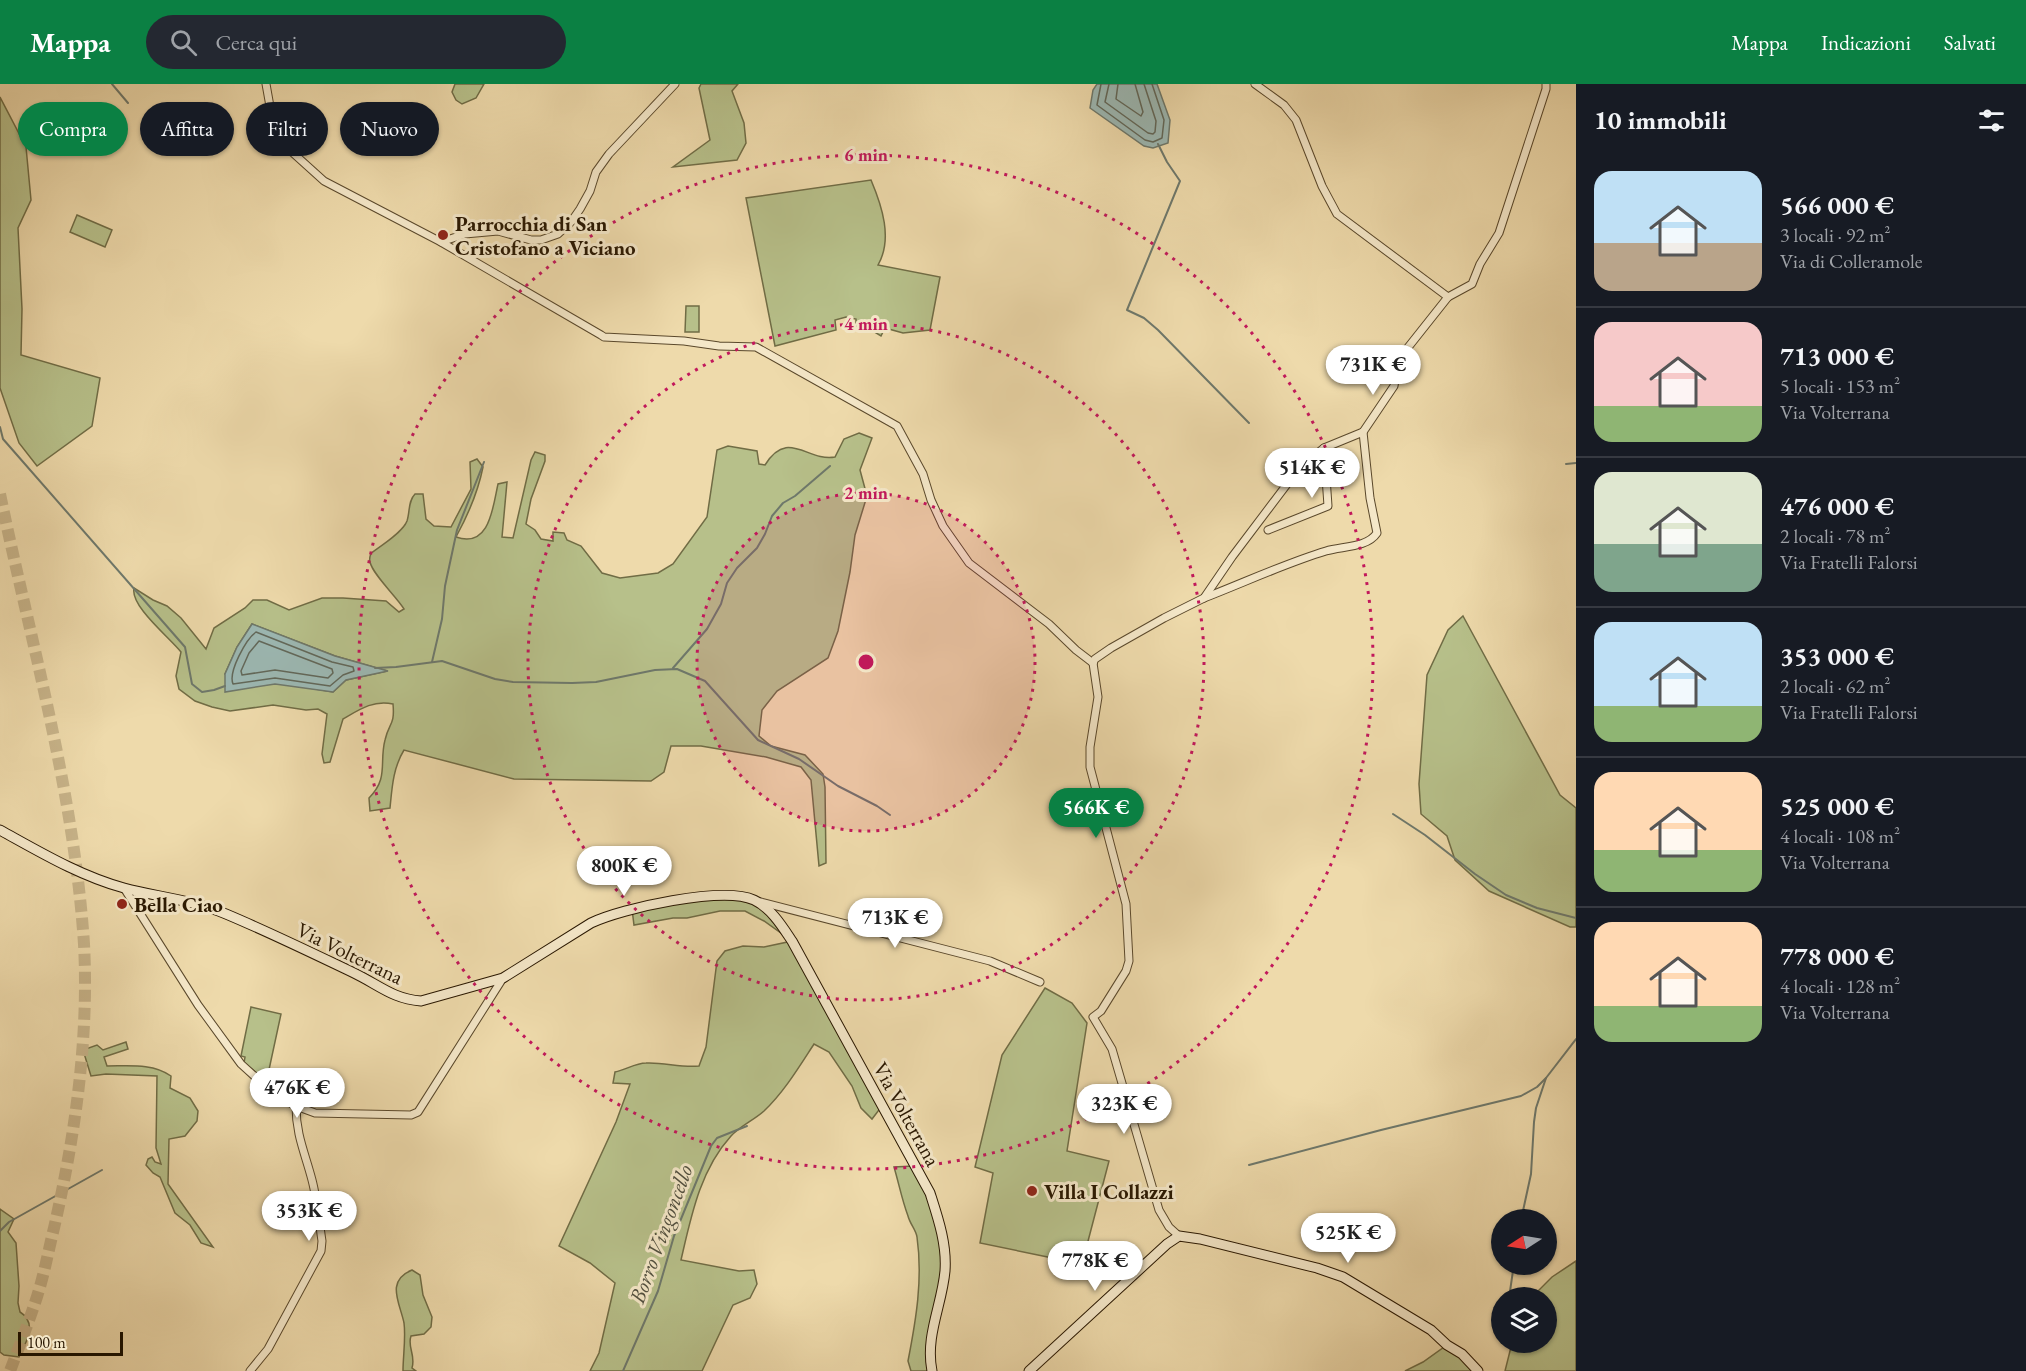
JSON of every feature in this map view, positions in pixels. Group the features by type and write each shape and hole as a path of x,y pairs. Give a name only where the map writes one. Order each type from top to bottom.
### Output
{"main road":[{"name":"Via Volterrana","path":"0,830 54,860 124,888 192,901 225,914 357,974 392,995 408,1000 421,1001 503,978 606,915 721,895 738,896 755,901 770,912 792,941 930,1193 945,1254 945,1272 931,1335 929,1358 932,1371"},
{"path":"1029,1371 1167,1244 1179,1236 1285,1260 1343,1277 1431,1330 1447,1345 1462,1354 1478,1371"}],"street":[{"path":"266,84 271,112 293,153 324,181 441,242 604,337 684,341 719,346 756,346 897,426 923,474 931,500 943,526 969,563 1049,624 1093,663"},
{"path":"441,242 465,234 498,231 541,240 558,234 571,222 580,209 590,191 596,172 609,154 675,84"},
{"path":"1255,84 1284,105 1296,120 1325,193 1336,214 1448,297"},
{"path":"1204,598 1300,467 1324,448 1363,432 1394,386 1398,362 1402,355 1448,297 1472,284 1480,264 1499,233 1546,84"},
{"path":"1179,1236 1169,1227 1160,1210 1112,1048 1093,1017 1101,1011 1126,971 1129,962 1126,904 1090,767 1090,747 1098,697 1093,663 1111,648 1204,598 1326,551 1373,539 1377,533 1370,498 1363,432"},
{"path":"1268,530 1328,506 1324,448"},
{"path":"124,888 198,1005 242,1064 274,1094 315,1113 411,1115 418,1112 503,978"},
{"name":"Via Volterrana","path":"755,901 990,961 1040,982"},
{"path":"250,1371 268,1349 321,1251 322,1241 313,1182 300,1145 296,1125 296,1106"}],"green space":[{"path":"455,84 484,84 476,98 462,104 456,100 452,92"},
{"path":"701,84 738,84 732,91 744,123 746,143 737,160 673,167 710,140 699,88"},
{"path":"0,97 18,132 18,156 27,156 31,200 18,228 22,309 21,355 100,378 92,426 37,466 19,443 0,388"},
{"path":"871,180 882,211 885,234 885,244 878,265 940,277 930,330 903,333 885,328 881,336 868,328 856,326 856,319 846,317 835,320 836,330 775,346 746,198"},
{"path":"77,215 112,230 105,247 70,232"},
{"path":"686,306 699,306 699,332 685,332"},
{"path":"859,433 872,438 860,470 867,496 855,535 838,631 828,658 777,691 762,710 759,736 771,746 805,755 823,774 826,863 819,866 811,780 801,767 766,757 701,746 671,746 664,772 651,781 514,779 404,750 395,771 390,808 370,811 369,798 381,777 383,748 392,720 393,704 373,704 343,719 330,762 324,763 322,754 327,714 318,709 306,710 273,705 230,711 195,701 179,689 176,676 181,652 144,612 134,595 134,588 167,606 181,618 206,649 214,628 245,608 253,600 267,600 289,610 322,598 386,601 399,612 404,609 375,573 370,558 371,553 391,539 405,525 411,500 415,494 423,494 426,519 434,526 451,527 471,489 470,462 477,459 483,467 481,476 472,503 456,537 467,539 476,537 483,531 491,514 498,484 507,482 502,537 513,538 531,460 535,452 545,455 545,461 531,499 526,524 535,530 541,539 553,541 553,532 564,533 567,540 581,546 602,573 620,578 658,573 673,564 707,517 717,450 728,446 757,451 759,464 765,465 773,454 790,448 825,457 835,457 844,439","holes":["252,624 335,656 387,671 346,680 333,692 225,674 237,647"]},
{"path":"1463,616 1560,795 1576,808 1576,927 1570,927 1489,891 1455,860 1447,836 1421,814 1419,784 1427,675 1448,630"},
{"path":"721,896 746,899 764,907 778,921 792,941 745,911 720,911 634,925 632,909 685,899"},
{"path":"792,941 882,1106 872,1119 861,1108 852,1086 829,1052 814,1044 771,1104 735,1132 720,1149 698,1195 681,1260 739,1271 754,1270 757,1284 750,1298 733,1305 702,1371 590,1371 599,1353 615,1283 590,1263 559,1246 616,1122 630,1084 613,1083 615,1072 646,1063 699,1066 706,1047 717,961 725,951 743,946 764,947"},
{"path":"1045,988 1072,1003 1087,1023 1067,1151 1109,1161 1082,1264 980,1243 993,1173 975,1167 1002,1055"},
{"path":"251,1007 281,1014 267,1079 244,1063 245,1057 241,1056"},
{"path":"126,1042 128,1049 104,1057 107,1066 140,1066 164,1072 171,1076 170,1088 190,1098 198,1111 197,1121 185,1136 169,1139 168,1184 213,1247 201,1243 190,1225 175,1213 160,1177 146,1165 148,1159 152,1157 155,1162 161,1164 156,1148 157,1076 106,1074 91,1076 83,1050 97,1045 103,1050"},
{"path":"914,1166 930,1193 945,1254 931,1335 932,1371 911,1371 908,1361 918,1299 919,1253 916,1234 906,1210 894,1167"},
{"path":"0,1209 14,1219 8,1232 16,1243 18,1303 20,1312 29,1327 27,1340 19,1357 4,1355 0,1352"},
{"path":"1576,1261 1576,1371 1505,1371 1510,1353 1557,1353 1557,1287 1542,1287"},
{"path":"412,1270 420,1275 423,1295 432,1317 431,1327 424,1334 411,1336 412,1368 416,1371 403,1371 405,1329 396,1293 399,1280"},
{"path":"1447,1345 1478,1371 1405,1371 1423,1362"}],"water":[{"path":"1097,84 1157,84 1170,120 1168,143 1153,148 1144,146 1090,108 1093,90"},
{"path":"252,624 335,656 388,671 346,680 333,692 275,684 225,692 225,674 237,647"}],"waterway":[{"path":"112,84 127,102"},
{"path":"1158,144 1180,181 1127,310 1144,318 1158,330 1249,423"},
{"path":"0,427 3,439 185,647 192,684 202,692 225,686"},
{"path":"432,662 442,619 445,586 457,530 484,462"},
{"path":"1566,464 1576,463"},
{"path":"673,668 707,629 721,604 727,583 737,568 757,548 772,516 783,503 795,496 830,466"},
{"path":"375,668 442,661 495,679 513,682 572,683 596,682 655,670 677,669 705,681 758,740 799,759 838,786 890,815"},
{"path":"1393,814 1506,895 1537,908 1576,918"},
{"path":"1523,1209 1531,1174 1536,1108 1546,1078 1576,1039"},
{"path":"1249,1165 1521,1096 1537,1087 1546,1078"},
{"name":"Borro Vingoncello","path":"623,1371 658,1291 674,1236 711,1146 717,1138 747,1126"},
{"path":"0,1231 9,1222 102,1170"},
{"path":"1511,1287 1512,1275"}],"tunnel":[{"path":"0,494 50,718 71,831 79,887 85,980 79,1087 62,1193 39,1290 10,1371"}],"place":[{"name":"Parrocchia di San Cristofano a Viciano","path":"443,235"},
{"name":"Bella Ciao","path":"122,904"},
{"name":"Villa I Collazzi","path":"1032,1191"}]}
